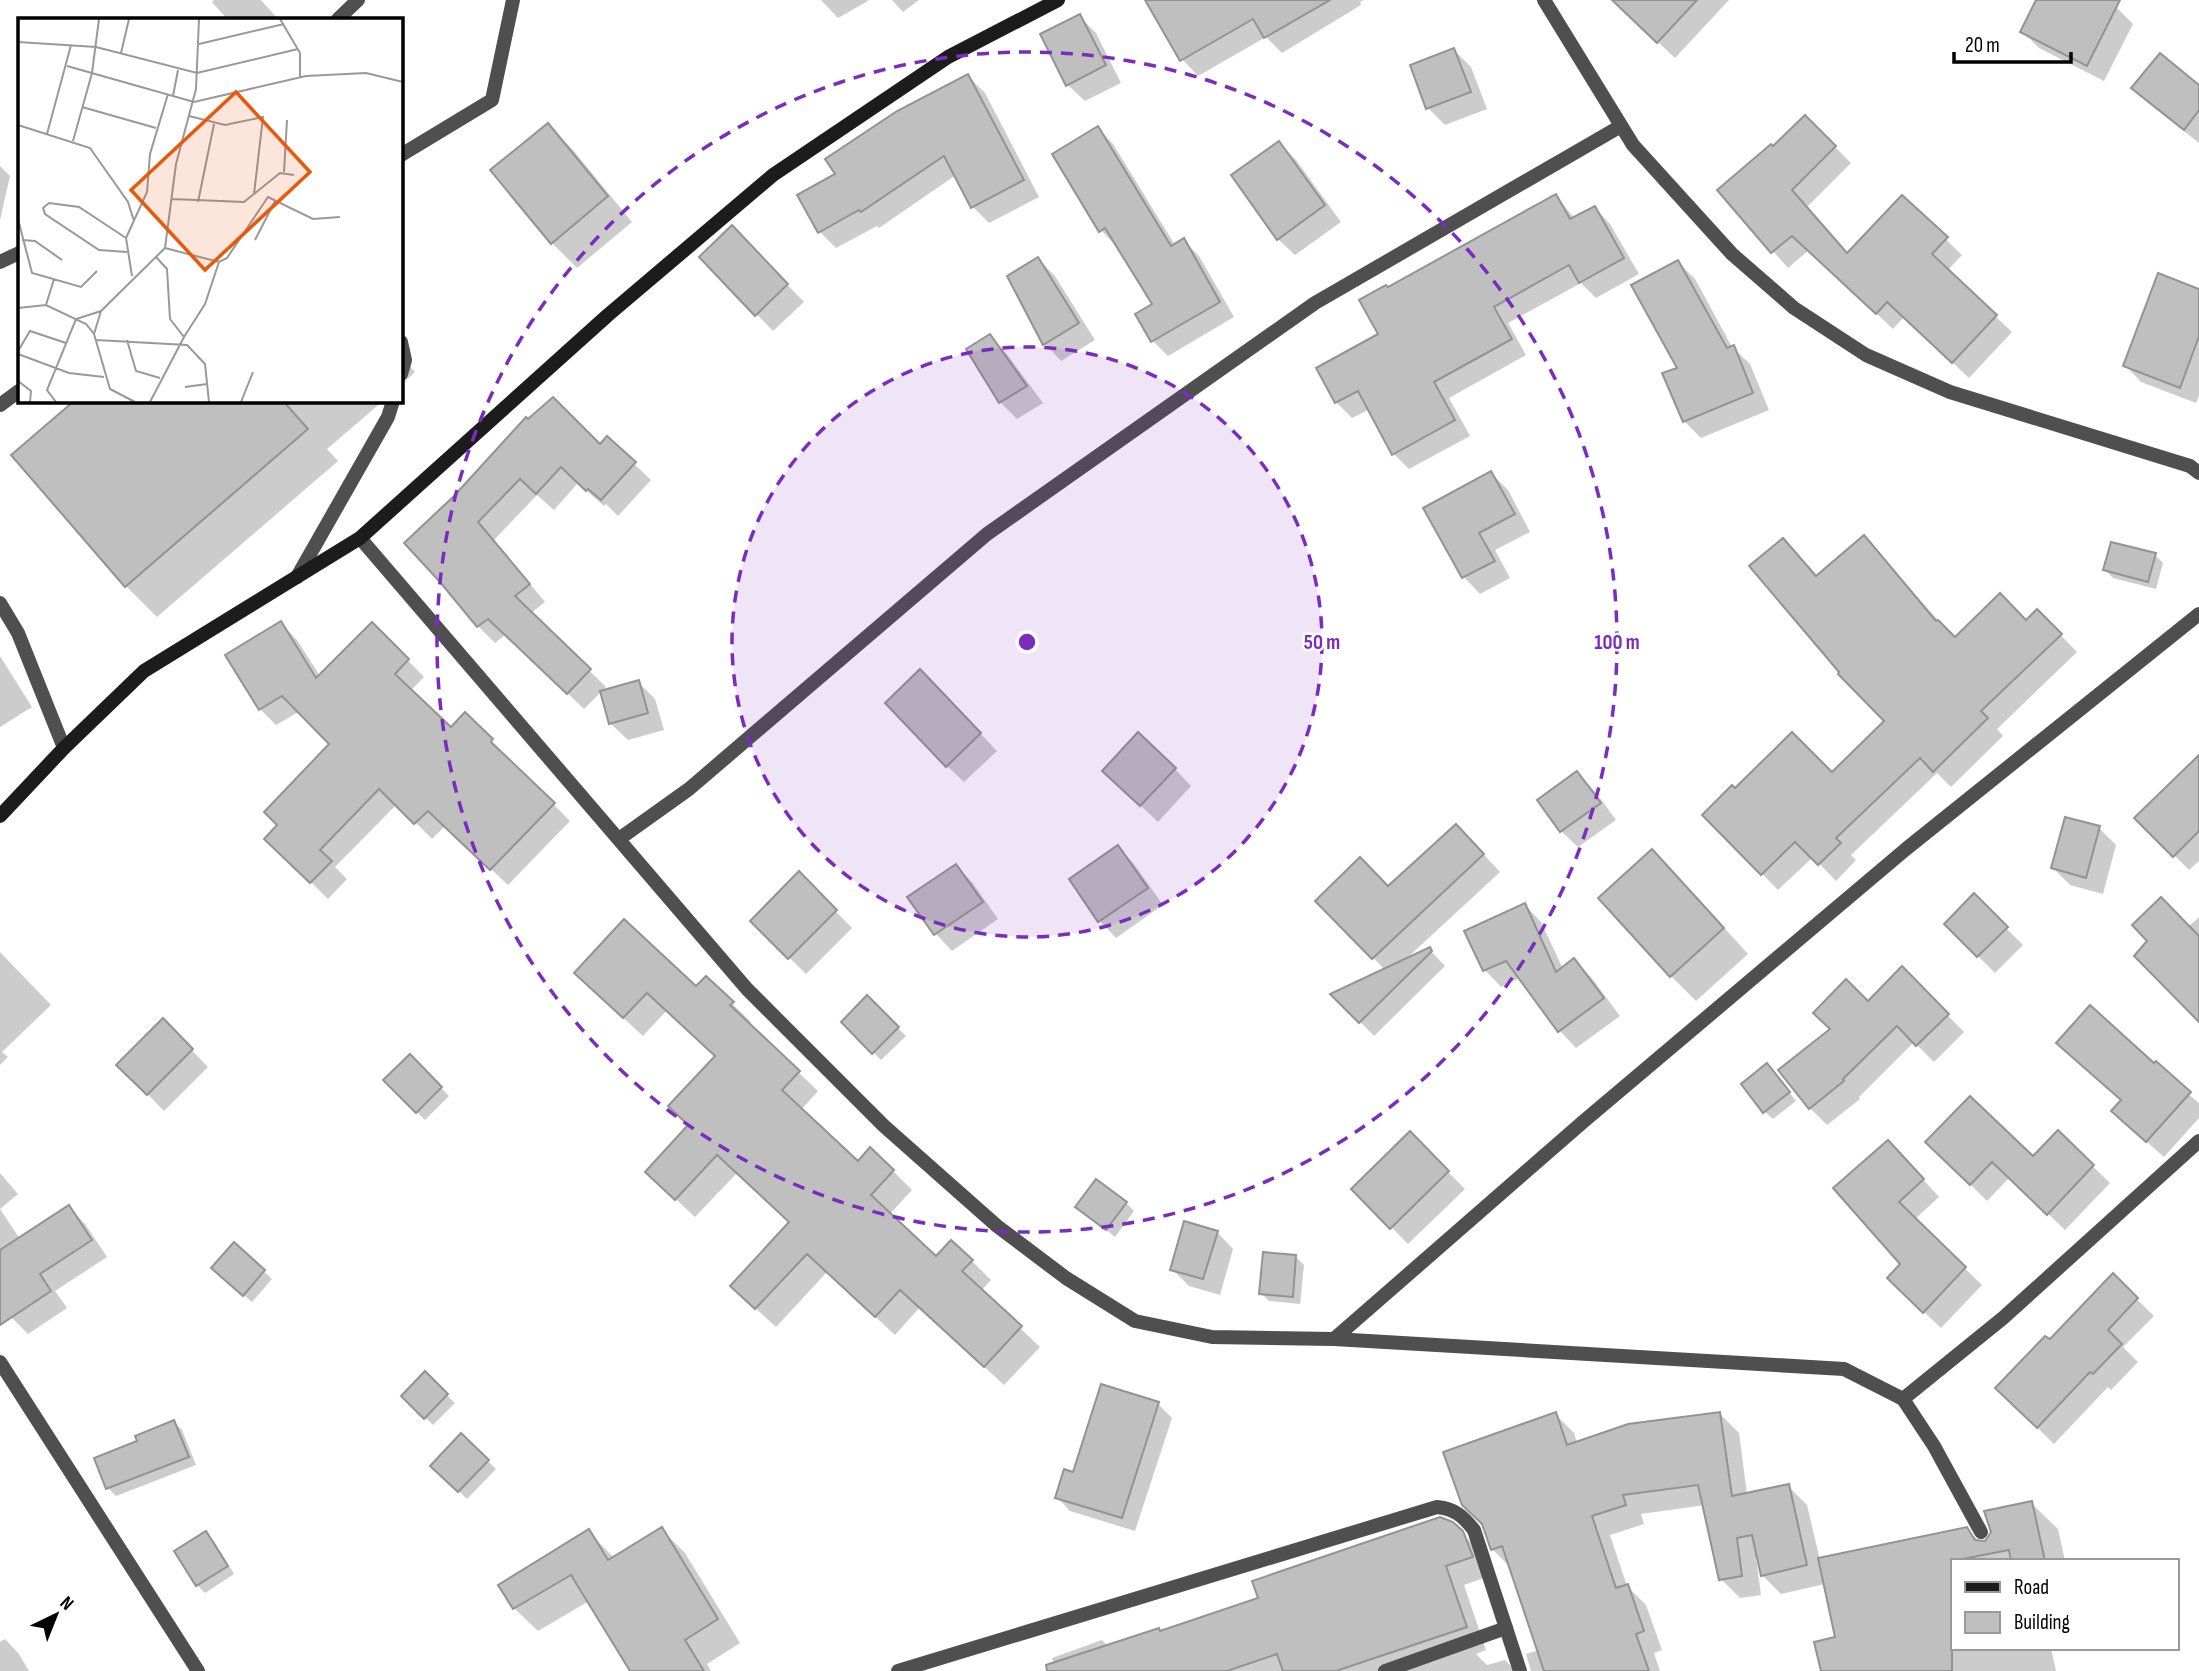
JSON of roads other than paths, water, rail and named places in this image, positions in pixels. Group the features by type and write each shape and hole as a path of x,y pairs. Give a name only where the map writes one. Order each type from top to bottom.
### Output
{"street":[{"path":"339,18 358,0"},
{"path":"402,154 492,100 513,0"},
{"path":"0,816 64,748 144,671 360,538 608,316 773,175 948,57 1058,0"},
{"path":"1544,0 1633,145 1732,254 1794,308 1866,355 1950,392 2190,466 2199,473"},
{"path":"619,839 689,789 998,526 1315,303 1621,126"},
{"path":"0,262 18,253"},
{"path":"402,346 405,360 402,370"},
{"path":"0,405 18,392"},
{"path":"297,577 388,417 393,402"},
{"path":"360,538 747,989 875,1116 997,1226 1066,1279 1135,1321 1212,1337 1334,1339 1844,1369 1903,1399 1934,1446 1981,1532"},
{"path":"0,603 18,633 64,748"},
{"path":"1334,1339 1573,1130 1895,857 2199,614"},
{"path":"1903,1399 2003,1318 2199,1141"},
{"path":"0,1362 198,1671"},
{"path":"898,1671 1437,1507 1450,1508 1460,1513 1474,1530 1520,1671"},
{"path":"1385,1671 1506,1628"}]}
